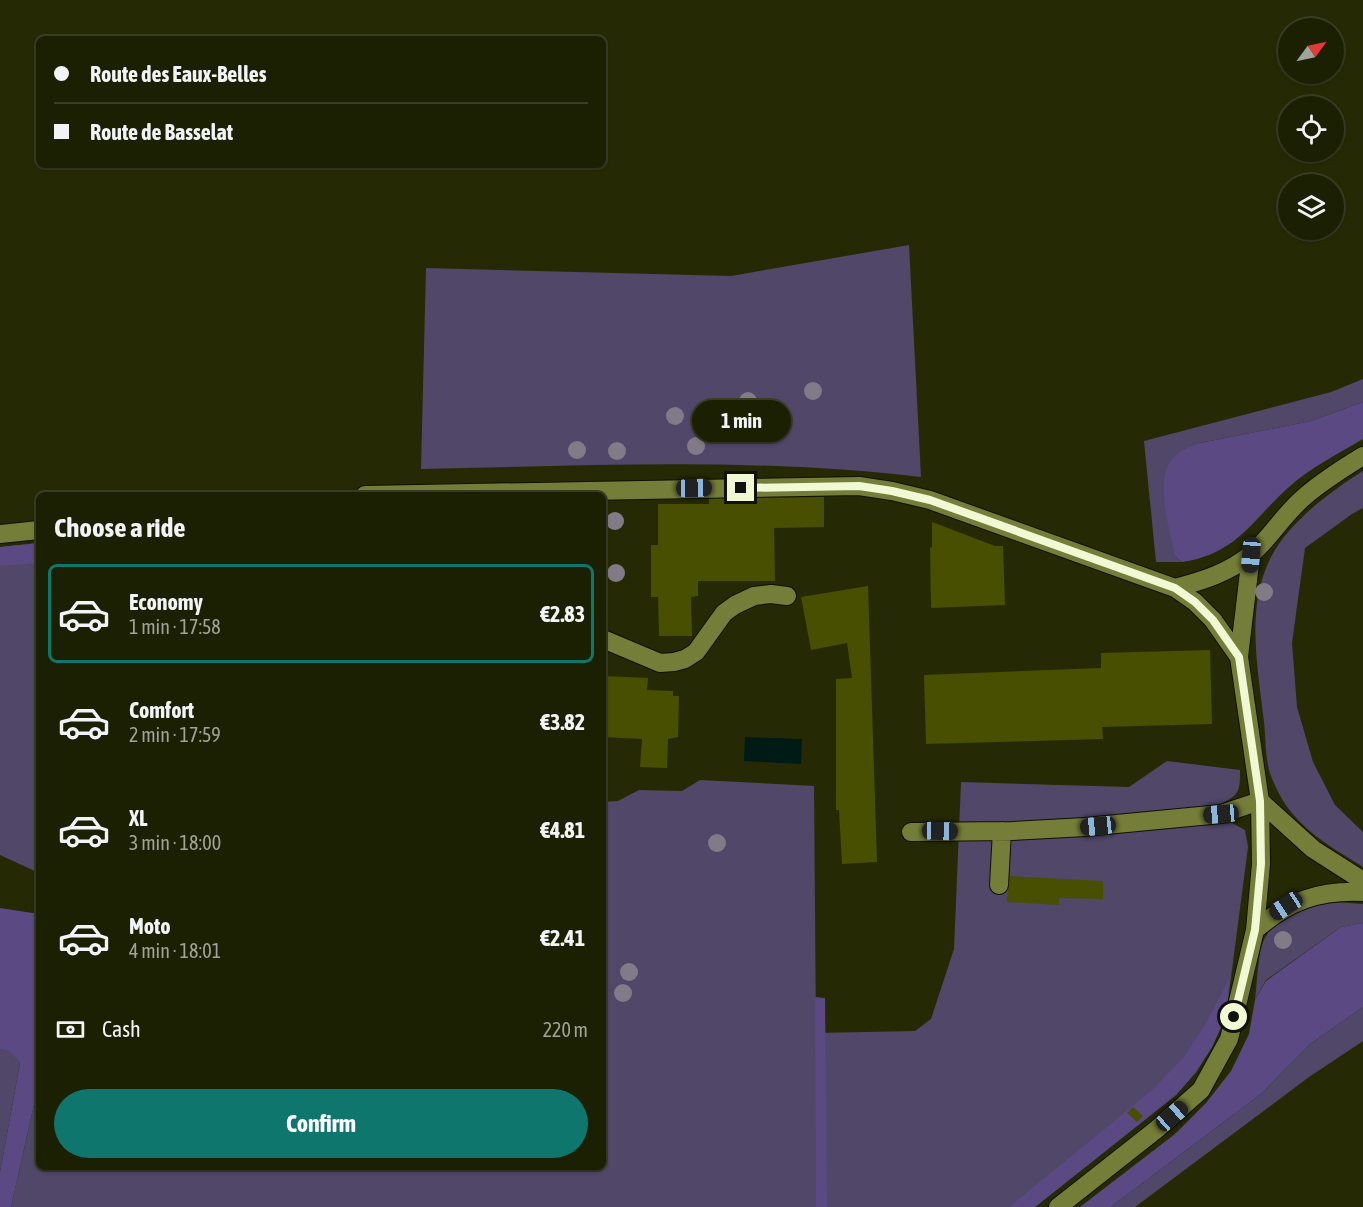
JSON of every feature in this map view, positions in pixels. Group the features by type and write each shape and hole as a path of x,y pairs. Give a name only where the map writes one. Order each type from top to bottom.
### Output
{"street":[{"path":"1175,588 1204,581 1229,570 1251,555 1302,499 1337,471 1363,456"},
{"path":"517,492 859,486 892,491 930,500 1175,588 1195,602 1213,620 1239,657"},
{"path":"0,534 36,530"},
{"path":"1058,1207 1157,1129 1201,1090 1229,1039 1255,930 1261,864 1260,801 1239,657 1251,555"},
{"path":"606,640 660,663 674,662 685,659 696,652 724,613 735,605 754,596 771,594 787,596"},
{"path":"911,832 1085,827 1221,814 1260,801"},
{"path":"1260,801 1313,849 1363,882"},
{"path":"999,885 1002,831"},
{"path":"1255,930 1272,915 1303,899 1341,891 1363,892"}],"shaded area":[{"path":"909,245 921,477 797,467 734,465 671,464 421,469 426,268 731,276"},
{"path":"1363,379 1363,402 1311,421 1200,443 1175,556 1182,562 1156,562 1144,441 1331,392"},
{"path":"1363,402 1363,439 1306,473 1276,499 1242,534 1217,552 1182,562 1175,556 1167,520 1164,480 1172,459 1178,454 1200,443 1311,421"},
{"path":"1363,471 1363,508 1305,548 1292,643 1297,707 1313,762 1335,805 1363,832 1363,867 1325,842 1299,821 1282,800 1275,786 1267,756 1255,638 1258,597 1263,577 1279,544 1312,508"},
{"path":"36,543 36,872 0,855 0,547"},
{"path":"36,543 36,563 0,566 0,547"},
{"path":"1167,761 1240,770 1238,791 1221,804 1222,824 1232,823 1245,830 1248,847 1226,1016 1212,1047 1196,1072 1176,1095 1035,1207 11,1207 36,1095 36,1170 606,1170 606,802 618,801 639,790 682,791 700,780 814,786 816,1033 915,1031 931,1019 954,949 961,782 1129,787"},
{"path":"1335,902 1363,904 1363,923 1341,927 1266,980 1255,1000 1260,952 1270,931 1277,923 1295,912"},
{"path":"0,908 36,914 36,1095 11,1207 0,1207 0,1172 20,1063 9,1051 0,1049"},
{"path":"1363,923 1363,1007 1310,1044 1262,1093 1111,1207 1080,1207 1175,1134 1206,1103 1231,1071 1249,1034 1255,1000 1266,981 1341,927"},
{"path":"1229,979 1226,1016 1212,1047 1196,1072 1176,1095 1035,1207 1009,1207 1151,1091 1184,1057 1206,1023"},
{"path":"815,997 825,998 827,1207 816,1207"},
{"path":"1363,1007 1363,1041 1309,1077 1135,1207 1111,1207 1262,1093 1310,1044"},
{"path":"0,1049 9,1050 20,1063 0,1172"}],"water":[{"path":"745,737 802,739 801,764 744,761"}],"building":[{"path":"824,497 824,527 774,528 775,581 698,581 698,596 691,597 692,636 659,636 658,597 651,597 651,545 658,545 658,504 709,504 709,498"},
{"path":"932,522 995,546 1003,546 1005,605 931,608"},
{"path":"868,586 877,862 842,864 839,810 836,810 836,679 852,678 847,643 811,650 801,597"},
{"path":"1210,650 1212,724 1102,727 1103,739 926,744 924,675 1101,668 1101,653"},
{"path":"606,676 648,678 647,690 673,691 673,696 679,696 678,737 668,739 667,768 640,767 642,739 606,737"},
{"path":"1008,876 1103,881 1103,899 1059,898 1059,905 1007,902"},
{"path":"1133,1107 1143,1116 1137,1122 1127,1113"}],"route":[{"path":"741,488 859,486 930,500 1175,588 1195,602 1213,620 1239,657 1260,801 1261,864 1255,930 1234,1017"}]}
